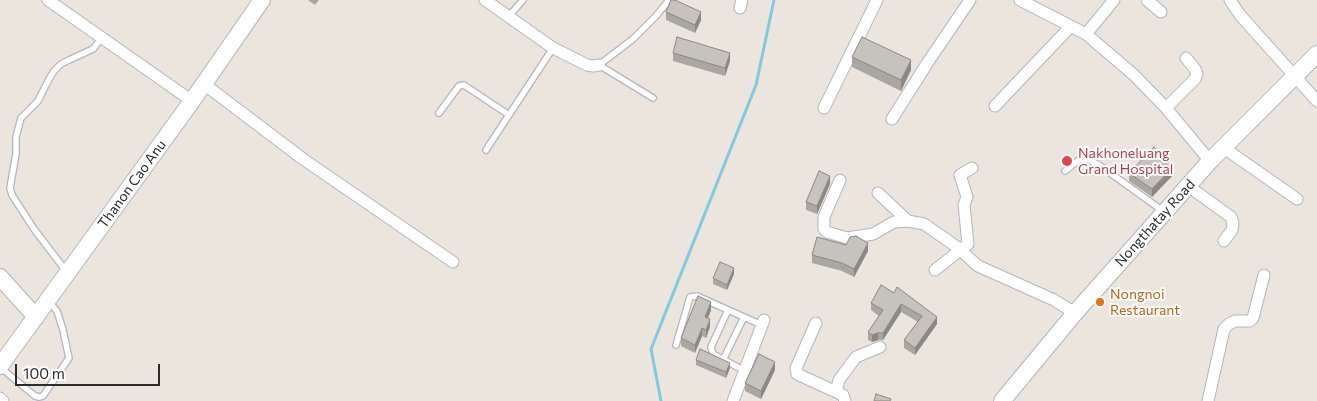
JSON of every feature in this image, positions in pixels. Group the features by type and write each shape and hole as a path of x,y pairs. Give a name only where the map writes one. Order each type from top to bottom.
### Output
{"street":[{"path":"48,0 192,101"},
{"name":"Thanon Cao Anu","path":"0,367 192,101 262,0"},
{"path":"485,0 553,48 587,65 599,65"},
{"path":"824,108 877,0"},
{"path":"892,119 970,0"},
{"path":"1020,0 1086,34 1134,75 1166,108 1210,161"},
{"path":"1086,34 1114,0"},
{"path":"1147,0 1162,12"},
{"path":"1230,0 1240,16 1317,101"},
{"path":"995,106 1071,26"},
{"name":"Nongthatay Road","path":"1002,401 1075,313 1210,161 1317,54"},
{"path":"1166,108 1195,79 1197,74 1195,69 1186,58"},
{"path":"204,84 303,158 453,262"},
{"path":"1224,148 1297,199"},
{"path":"935,270 961,250 968,242 964,205 967,197 960,175 972,168"},
{"path":"840,180 824,217 824,229 827,232 847,238 873,234 894,222 908,220 924,224 961,250 978,266 1054,300 1075,313"},
{"path":"1188,186 1231,217 1233,223 1232,230 1224,241"},
{"path":"878,193 908,220"},
{"path":"1208,401 1224,329 1229,324 1250,321 1253,318 1264,275"},
{"path":"0,276 36,317"},
{"path":"734,401 763,322"},
{"path":"816,323 796,368 798,374 842,395 845,401"},
{"path":"836,392 839,380 856,357 880,347"},
{"path":"0,398 3,401"}],"lane":[{"path":"509,16 523,0"},
{"path":"653,98 599,65 632,39 656,16 669,0"},
{"path":"67,273 34,230 12,196 10,188 16,154 16,137 21,118 38,101 54,71 61,64 93,49 102,38"},
{"path":"486,150 553,48"},
{"path":"438,113 459,86 464,85 509,115"},
{"path":"1065,171 1080,159 1087,159 1099,165 1165,212"},
{"path":"676,345 690,297 697,296 744,317 763,322"},
{"path":"0,367 35,396 39,398 43,396 69,358 57,311 48,300"},
{"path":"728,310 711,350 713,354 745,371"},
{"path":"723,360 744,317"}],"building":[{"path":"671,0 701,12 695,25 666,12"},
{"path":"677,37 730,53 725,68 673,53"},
{"path":"862,37 911,60 901,80 852,57"},
{"path":"1154,147 1174,166 1152,189 1129,173"},
{"path":"819,171 830,176 817,206 806,202"},
{"path":"856,236 868,243 854,269 842,263 812,255 817,237 846,245 850,237"},
{"path":"720,262 734,268 727,285 713,278"},
{"path":"881,285 894,293 897,287 937,317 915,348 904,340 922,316 901,304 883,333 872,335 868,332 883,310 871,303"},
{"path":"698,296 711,302 705,317 710,319 706,330 702,328 695,345 681,338"},
{"path":"700,349 730,363 726,372 696,360"},
{"path":"759,354 775,362 761,391 745,383"},
{"path":"876,394 891,399 890,401 874,401"}],"waterway":[{"path":"661,401 651,349 756,85 774,0"}],"place":[{"name":"Nakhoneluang Grand Hospital","path":"1067,161"},
{"name":"Nongnoi Restaurant","path":"1100,302"}]}
